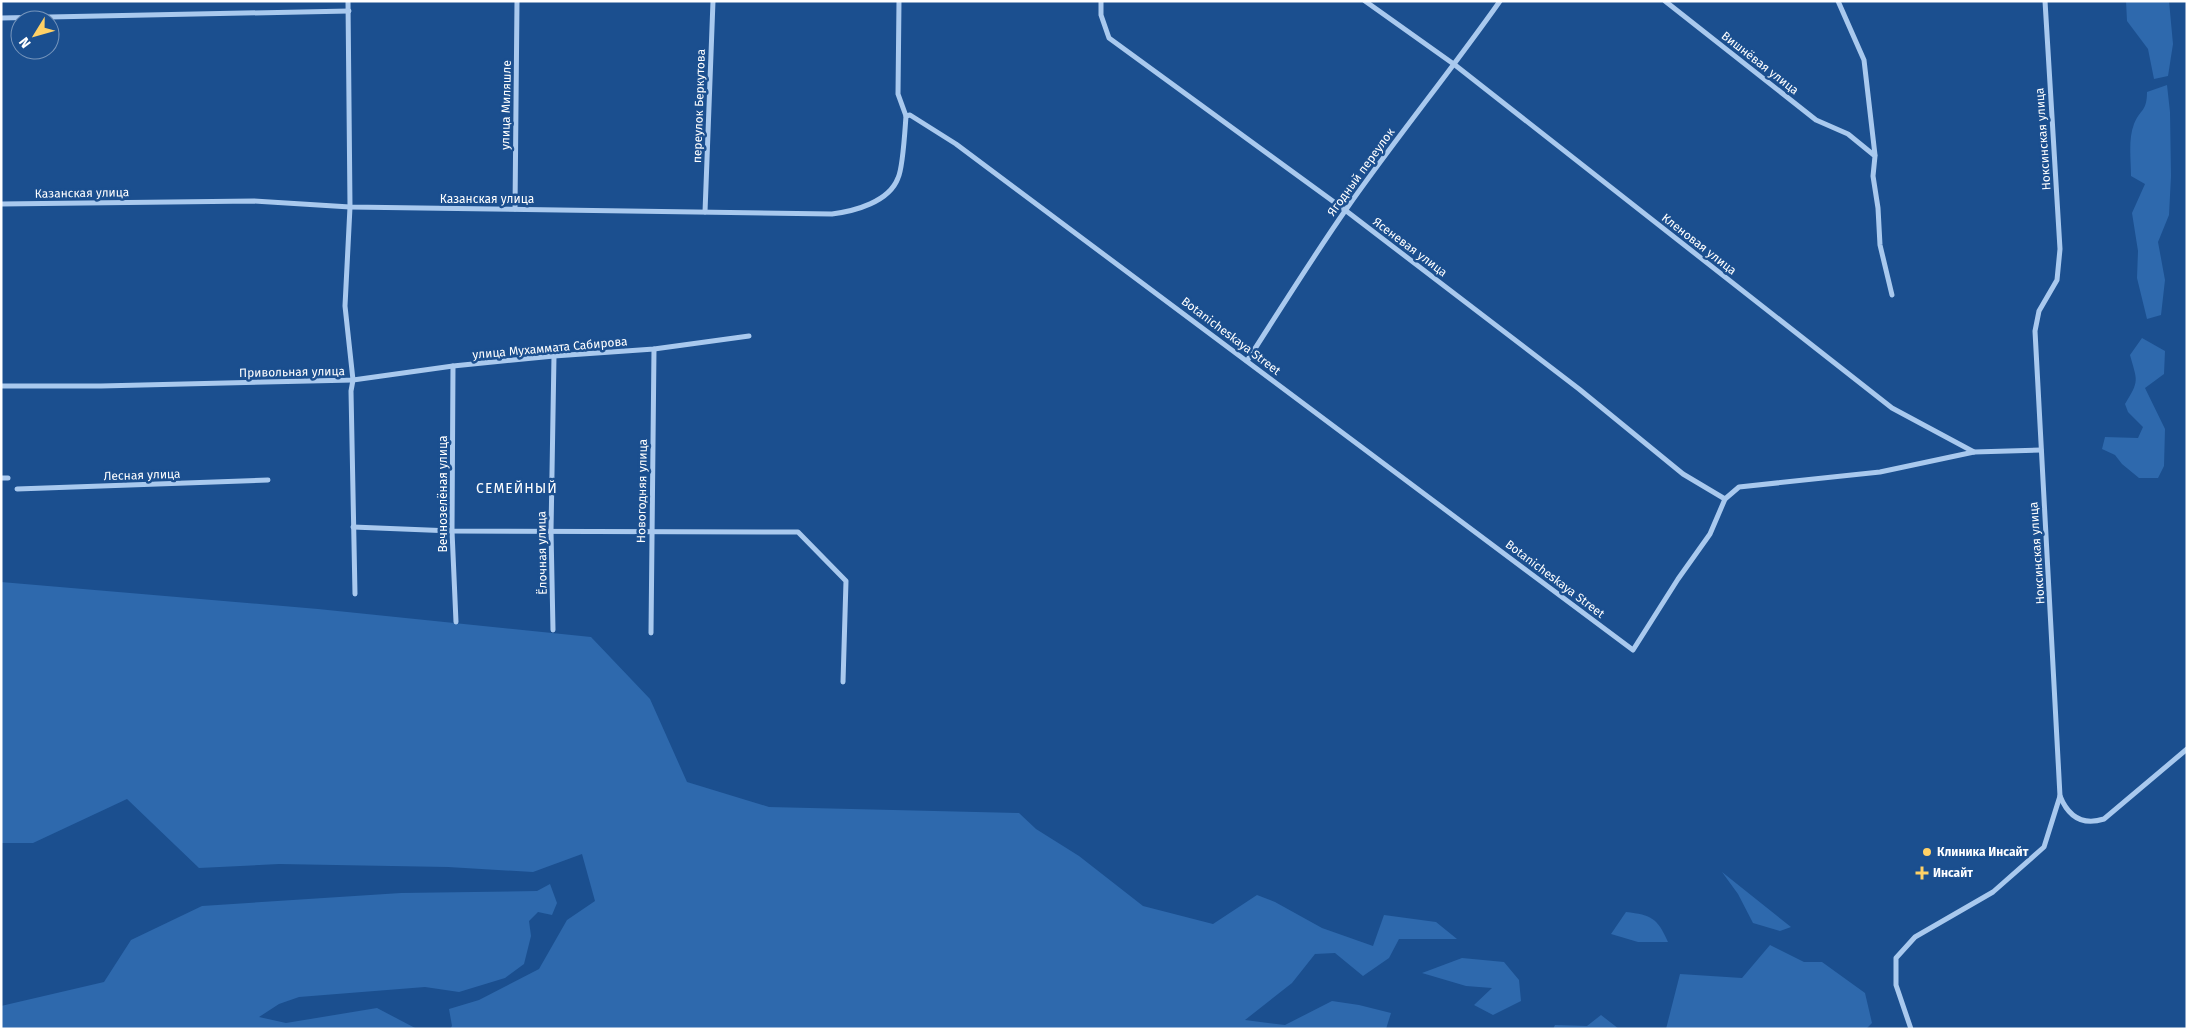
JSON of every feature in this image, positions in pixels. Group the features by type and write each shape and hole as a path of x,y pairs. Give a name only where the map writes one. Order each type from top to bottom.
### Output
{"street":[{"name":"Привольная улица","path":"1,386 101,386 353,380 345,306 350,208 348,1"},
{"name":"улица Миляшле","path":"515,209 517,1"},
{"name":"переулок Беркутова","path":"705,212 713,1"},
{"path":"899,1 898,94 906,116"},
{"name":"Ясеневая улица","path":"1101,1 1101,15 1109,38 1345,210 1579,389 1683,474 1726,499"},
{"name":"Кленовая улица","path":"1365,1 1454,66 1892,408 1974,452 2041,450"},
{"name":"Ягодный переулок","path":"1247,361 1345,210 1398,137 1454,66 1500,1"},
{"name":"Вишнёвая улица","path":"1665,1 1816,120 1848,134 1875,156"},
{"path":"1838,1 1864,60 1875,156 1873,176 1880,245 1892,295"},
{"name":"Ноксинская улица","path":"1911,1029 1896,985 1896,958 1915,937 1993,892 2044,847 2060,796 2035,331 2039,311 2056,280 2060,249 2045,1"},
{"path":"1,18 348,11"},
{"name":"Botanicheskaya Street","path":"906,116 910,115 956,144 1633,650 1678,579 1710,534 1726,499"},
{"name":"Казанская улица","path":"1,204 254,202 350,208 832,214 864,206 887,194 899,178 906,116"},
{"name":"улица Мухаммата Сабирова","path":"353,380 453,366 654,349 749,336"},
{"name":"Новогодняя улица","path":"651,633 654,349"},
{"name":"Ёлочная улица","path":"553,630 551,531 554,356"},
{"name":"Вечнозелёная улица","path":"453,366 452,531 456,622"},
{"path":"353,380 351,391 355,594"},
{"path":"1726,499 1739,487 1880,472 1974,452"},
{"path":"1,478 8,478"},
{"name":"Лесная улица","path":"17,489 268,480"},
{"path":"353,527 452,531 798,532 846,581 843,682"},
{"path":"2060,796 2064,807 2071,815 2080,820 2096,821 2104,819 2187,749"}],"shaded area":[{"path":"2126,1 2169,1 2173,44 2168,76 2154,79 2148,49 2127,21"},
{"path":"2167,85 2170,112 2171,176 2169,215 2158,242 2165,280 2161,315 2147,319 2137,278 2138,251 2132,213 2145,184 2131,176 2130,143 2136,119 2146,103 2147,92"},
{"path":"2142,338 2165,351 2164,374 2145,388 2165,429 2164,466 2158,478 2139,478 2122,464 2115,455 2102,449 2105,437 2138,438 2143,427 2128,412 2125,404 2136,380 2130,355"},
{"path":"1,582 318,609 591,637 650,699 687,782 769,807 1019,813 1036,829 1079,856 1143,906 1213,924 1257,895 1275,902 1322,928 1373,946 1384,915 1436,922 1457,939 1399,939 1389,958 1363,976 1335,953 1315,954 1292,983 1245,1020 1285,1025 1332,1001 1391,1013 1386,1029 450,1029 452,1026 449,1009 479,1000 539,969 567,920 595,901 582,854 533,872 448,867 279,864 199,868 127,799 33,843 1,843"},
{"path":"1722,872 1791,927 1780,931 1753,923 1738,894"},
{"path":"550,884 557,903 552,915 538,912 529,921 531,936 524,964 505,978 459,992 425,987 299,997 279,1004 259,1017 286,1023 377,1008 417,1029 1,1029 1,1006 104,982 131,940 202,906 401,893 537,891"},
{"path":"1626,912 1648,916 1653,919 1668,942 1638,942 1611,934"},
{"path":"1770,945 1804,962 1822,962 1865,993 1872,1023 1866,1029 1666,1029 1680,974 1742,978"},
{"path":"1462,958 1504,962 1519,980 1521,1001 1493,1015 1474,1005 1492,988 1466,986 1422,973"},
{"path":"1601,1015 1619,1029 1553,1029 1555,1025 1587,1026"}],"place":[{"name":"Клиника Инсайт","path":"1927,852"},
{"name":"Инсайт","path":"1922,873"}],"district":[{"name":"СЕМЕЙНЫЙ","path":"517,488"}]}
